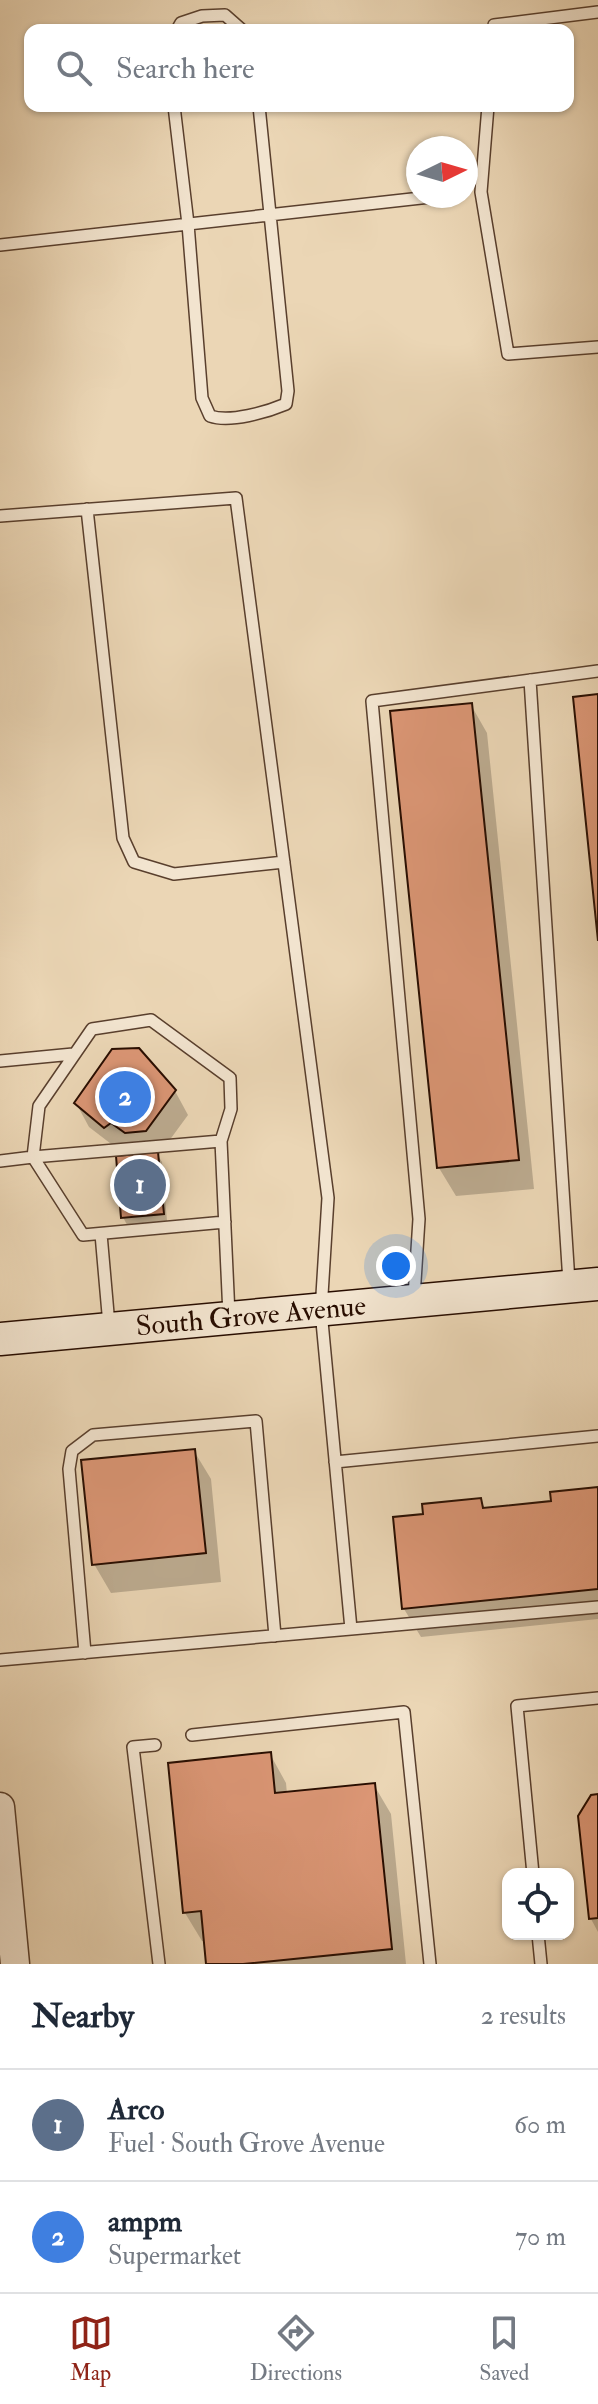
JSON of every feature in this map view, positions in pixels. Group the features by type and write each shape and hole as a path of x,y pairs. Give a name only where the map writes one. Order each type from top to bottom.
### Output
{"main road":[{"name":"South Grove Avenue","path":"0,1339 584,1286"}],"street":[{"path":"0,1807 15,1964"}],"lane":[{"path":"502,24 598,12"},
{"path":"180,24 202,16 225,15 235,24"},
{"path":"175,112 188,224 202,398 210,416 218,419 267,412 286,404 288,391 260,112"},
{"path":"488,112 481,192 508,354 598,347"},
{"path":"0,245 406,200"},
{"path":"0,516 236,498 328,1198 321,1311 351,1629"},
{"path":"87,509 123,838 134,862 174,874 284,862"},
{"path":"413,1302 419,1219 372,701 598,671"},
{"path":"530,680 584,1286"},
{"path":"225,1222 83,1235 33,1157 39,1106 92,1029 151,1020 230,1078 231,1109 221,1141 225,1222 229,1320"},
{"path":"0,1061 73,1054"},
{"path":"0,1161 221,1141"},
{"path":"101,1234 110,1331"},
{"path":"85,1653 69,1469 72,1451 93,1435 256,1421 275,1636"},
{"path":"335,1462 598,1436"},
{"path":"0,1660 598,1607"},
{"path":"532,1868 517,1706 598,1698"},
{"path":"192,1735 404,1712 430,1964"},
{"path":"155,1745 133,1747 159,1964"},
{"path":"539,1940 541,1964"}],"building":[{"path":"598,694 598,941 573,697"},
{"path":"472,703 519,1160 437,1168 390,711"},
{"path":"139,1048 176,1090 146,1131 125,1133 111,1123 104,1128 74,1103 112,1049"},
{"path":"158,1152 164,1214 121,1218 116,1156"},
{"path":"195,1449 206,1553 92,1565 81,1460"},
{"path":"598,1487 598,1589 402,1609 393,1517 423,1514 422,1504 481,1498 483,1508 551,1501 550,1492"},
{"path":"271,1752 275,1793 375,1783 392,1949 243,1964 206,1964 201,1911 183,1913 168,1763"},
{"path":"598,1794 598,1918 589,1919 578,1816 591,1795"}],"place":[{"name":"ampm","path":"125,1097"},
{"name":"Arco","path":"140,1185"}]}
